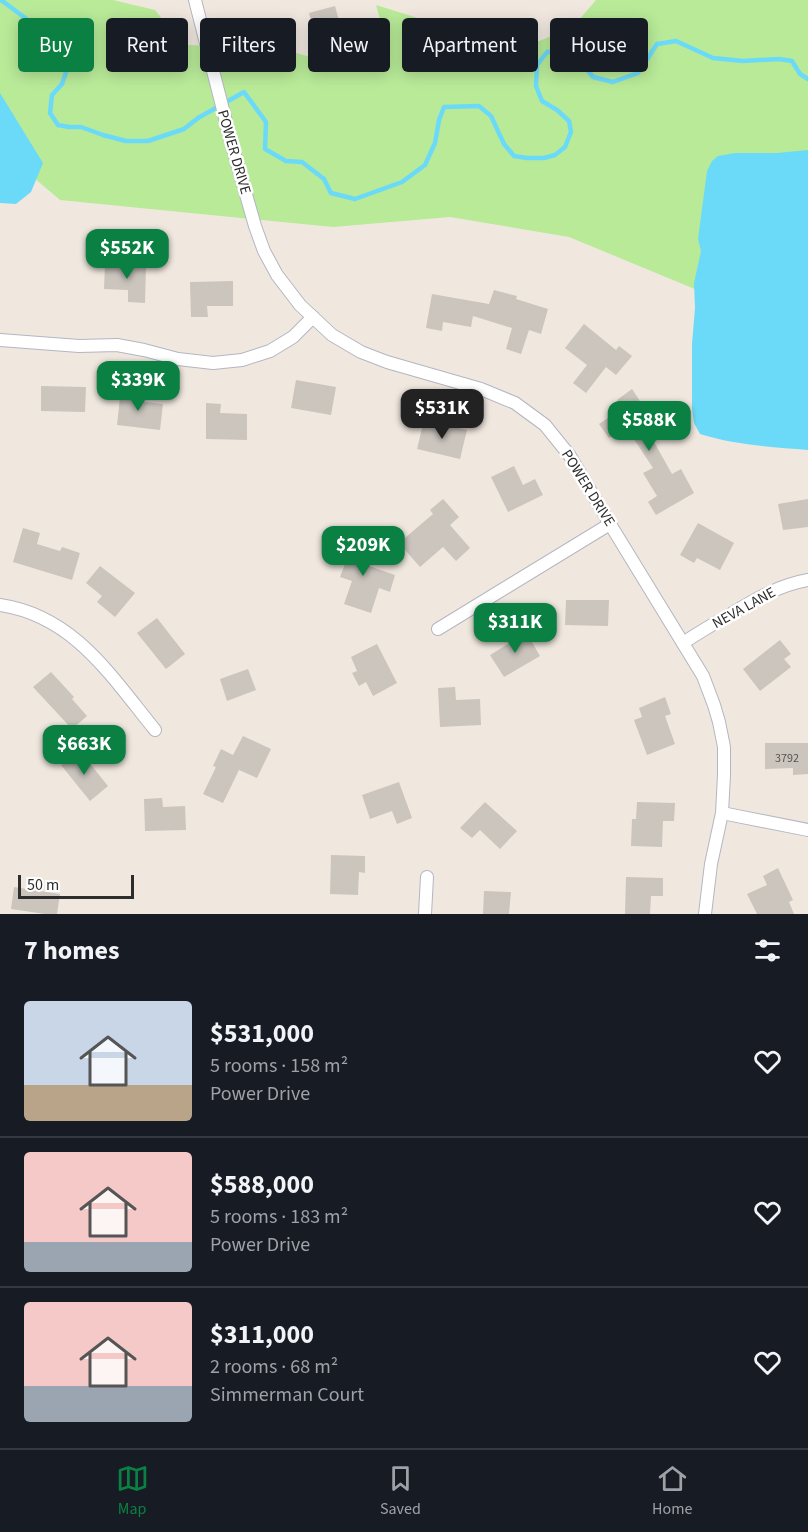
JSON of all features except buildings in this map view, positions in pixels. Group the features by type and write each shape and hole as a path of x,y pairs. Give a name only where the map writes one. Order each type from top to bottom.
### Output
{"street":[{"name":"POWER DRIVE","path":"195,0 255,226 264,251 300,305 332,335 361,352 387,362 481,389 515,403 545,425 570,456 703,676 714,705 724,747 722,813 711,864 705,914"},
{"path":"0,340 79,346 117,345 178,359 213,363 242,360 270,351 293,337 313,317"},
{"path":"438,629 610,524"},
{"name":"NEVA LANE","path":"683,643 775,589 808,580"},
{"path":"0,605 42,616 72,635 97,659 155,730"},
{"path":"722,813 808,830"},
{"path":"425,914 428,877"}],"green space":[{"path":"0,0 113,0 155,10 161,18 106,18 106,72 188,72 188,45 200,45 200,72 296,72 296,53 308,56 308,72 390,72 390,18 380,18 376,5 418,18 402,18 402,72 538,72 538,41 550,37 550,72 648,72 648,18 581,18 596,0 808,0 808,317 743,309 569,237 450,217 333,227 60,200 0,149"}],"water":[{"path":"0,93 43,163 31,192 16,204 0,203"},
{"path":"808,150 808,450 740,443 700,434 694,423 692,408 692,344 695,308 694,283 701,251 698,239 707,171 712,161 718,156 735,153"}],"waterway":[{"path":"1,0 62,48 69,64 62,84 52,95 50,113 58,125 81,127 126,141 148,141 184,129 198,118 244,92 266,122 265,149 286,161 302,162 324,179 331,193 355,199 402,182 425,165 435,143 444,107 479,106 491,116 504,144 514,156 544,158 555,155 565,147 571,132 569,121 542,101 536,86 537,65 547,52 568,51 578,58 593,77 613,82 638,73 657,44 676,41 713,58 743,61 779,59 792,61 800,74 808,79"}]}
